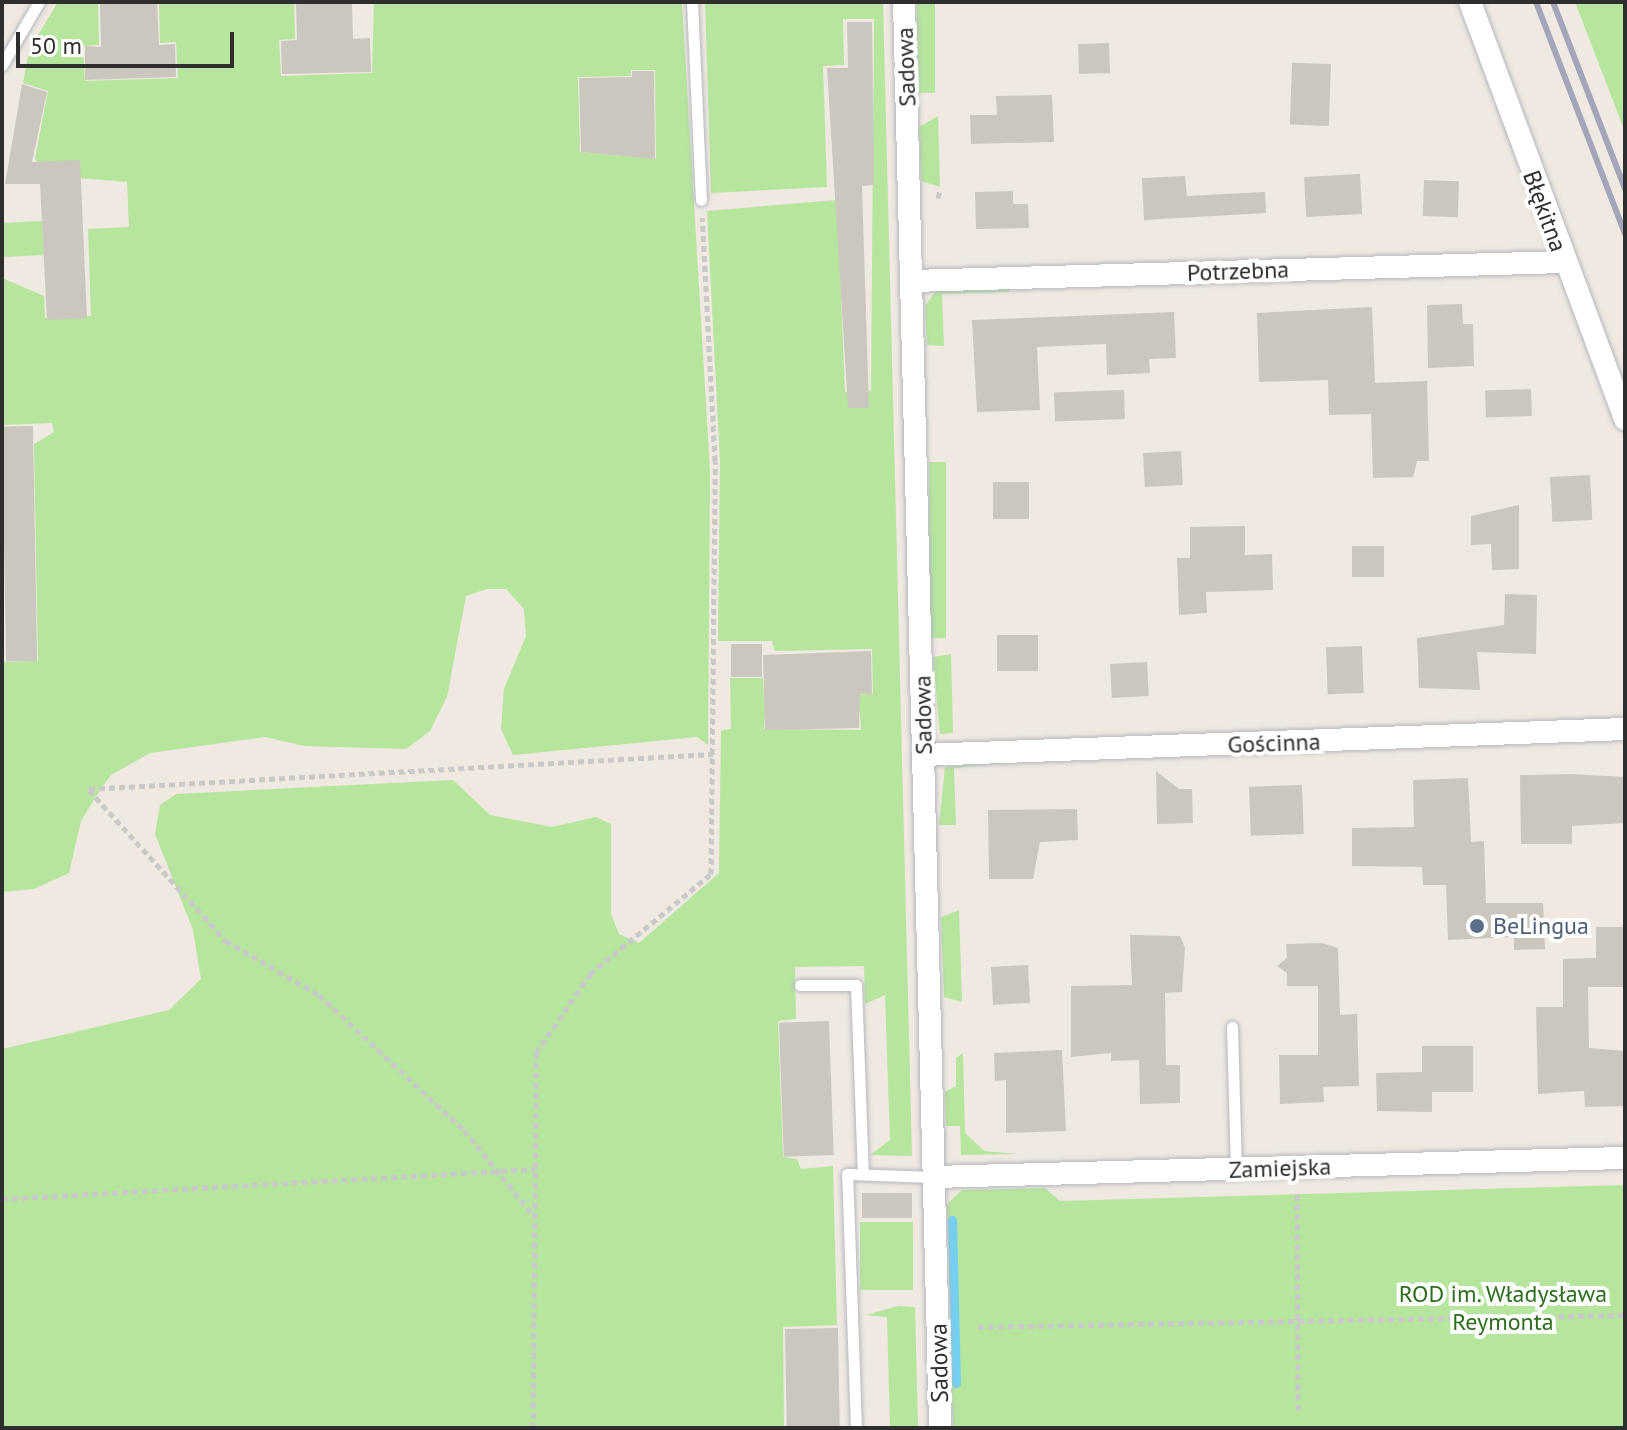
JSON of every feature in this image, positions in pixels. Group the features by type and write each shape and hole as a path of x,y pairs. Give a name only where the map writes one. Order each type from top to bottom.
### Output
{"street":[{"name":"Sadowa","path":"904,2 940,1428"},
{"name":"Błękitna","path":"1470,2 1563,262 1625,419"},
{"name":"Potrzebna","path":"912,281 1563,262"},
{"name":"Gościnna","path":"923,755 1625,729"},
{"name":"Zamiejska","path":"934,1177 1625,1158"}],"lane":[{"path":"2,65 39,2"},
{"path":"692,2 701,200"},
{"path":"800,985 856,985 863,1172"},
{"path":"1232,1027 1236,1169"},
{"path":"856,1428 847,1174 863,1172 934,1177"}],"path":[{"path":"938,198 940,189"},
{"path":"533,1428 532,1214 536,1169 536,1053 547,1031 590,974 711,874 715,461 701,200"},
{"path":"532,1214 500,1171 319,995 226,941 89,789 713,754"},
{"path":"2,1199 536,1169"},
{"path":"1297,1194 1298,1411"},
{"path":"978,1327 1625,1315"}],"green space":[{"path":"58,2 98,2 99,45 83,46 85,81 178,78 176,42 160,43 159,2 294,2 295,39 279,40 281,76 372,73 374,2 682,2 710,472 708,745 697,737 513,755 501,729 504,689 526,636 524,609 506,589 487,589 466,596 447,697 430,731 406,749 304,746 265,737 150,753 111,775 100,790 81,821 69,873 34,889 2,892 2,662 38,661 34,444 54,432 52,423 2,425 2,278 44,296 45,318 91,316 88,229 129,227 127,182 43,175 35,158 48,91 23,83 29,50","holes":["631,70 655,70 656,159 580,152 578,77 631,76"]},
{"path":"705,2 883,2 912,1156 870,1155 890,1140 885,995 865,1004 864,966 795,967 796,1019 778,1021 783,1157 797,1159 801,1169 833,1166 837,1325 783,1327 784,1428 2,1428 2,1049 169,1010 201,979 193,930 155,834 160,805 176,794 453,780 490,815 552,827 596,817 611,824 611,914 619,934 639,943 719,873 721,730 731,729 730,678 763,678 764,698 873,694 872,649 775,651 772,641 718,641 720,461 707,211 837,200 845,392 871,391 874,19 843,19 844,65 823,66 827,187 711,193","holes":["860,712 861,730 764,729 765,714"]},
{"path":"917,2 935,2 935,93 917,93"},
{"path":"1575,2 1625,2 1625,132"},
{"path":"938,116 940,187 921,181 919,127"},
{"path":"42,221 44,255 4,257 2,223"},
{"path":"1010,283 1009,292 942,294 944,346 927,345 925,306 937,289"},
{"path":"929,462 946,462 946,638 929,638"},
{"path":"951,654 953,733 940,734 933,657"},
{"path":"1027,761 954,768 956,825 939,825 945,767"},
{"path":"959,910 962,1002 944,997 941,917"},
{"path":"963,1053 965,1133 984,1151 1018,1154 961,1155 960,1126 946,1126 945,1092 956,1086 956,1058"},
{"name":"ROD im. Władysława Reymonta","path":"1625,1185 1625,1428 953,1428 947,1204 962,1190 1045,1188 1060,1201"},
{"path":"860,1222 913,1222 913,1290 860,1290"},
{"path":"898,1306 915,1307 918,1428 890,1428 887,1317 866,1315"}],"building":[{"path":"100,2 157,2 159,45 175,44 176,77 85,80 85,46 101,47"},
{"path":"296,2 352,2 353,39 370,38 371,72 282,74 281,41 297,40"},
{"path":"847,22 872,22 874,185 862,186 869,408 848,408 827,68 848,68"},
{"path":"1109,43 1110,73 1079,74 1078,44"},
{"path":"1292,63 1331,64 1329,126 1290,125"},
{"path":"632,71 654,71 655,159 581,152 579,78 632,77"},
{"path":"22,84 47,92 32,162 80,160 87,318 47,320 40,184 5,184"},
{"path":"1052,95 1054,142 971,144 970,115 997,115 996,96"},
{"path":"1360,174 1362,214 1306,217 1304,177"},
{"path":"1185,176 1187,196 1265,192 1266,213 1144,220 1142,178"},
{"path":"1424,180 1459,181 1458,217 1423,216"},
{"path":"1013,191 1013,204 1028,204 1029,228 976,229 975,192"},
{"path":"1462,304 1463,324 1473,324 1474,366 1428,368 1427,305"},
{"path":"1372,307 1375,383 1427,381 1429,461 1417,461 1413,477 1373,478 1371,414 1329,415 1328,380 1259,382 1257,313"},
{"path":"1174,312 1176,358 1149,359 1150,373 1107,375 1106,344 1037,347 1040,410 977,412 972,320"},
{"path":"1531,389 1532,416 1486,418 1485,391"},
{"path":"1124,390 1125,419 1055,421 1054,392"},
{"path":"33,426 37,661 6,662 2,427"},
{"path":"1181,451 1183,485 1145,487 1143,453"},
{"path":"1590,475 1592,520 1552,522 1550,477"},
{"path":"993,482 1029,482 1029,519 993,519"},
{"path":"1519,505 1519,569 1492,570 1491,544 1471,545 1471,516"},
{"path":"1245,526 1245,555 1272,554 1273,590 1206,592 1207,613 1179,615 1177,558 1190,558 1190,527"},
{"path":"1352,546 1384,546 1384,577 1352,577"},
{"path":"1505,594 1537,595 1536,654 1477,652 1480,690 1419,688 1417,638 1504,625"},
{"path":"997,635 1038,635 1038,671 997,671"},
{"path":"731,644 762,644 762,677 731,677"},
{"path":"1362,646 1364,693 1328,694 1326,647"},
{"path":"871,651 872,694 860,694 859,728 765,730 763,655"},
{"path":"1147,662 1149,696 1112,698 1110,664"},
{"path":"1156,771 1179,789 1192,789 1193,823 1157,824"},
{"path":"1520,775 1625,777 1625,823 1572,826 1572,844 1521,844"},
{"path":"1468,778 1471,842 1484,841 1486,903 1543,903 1545,949 1514,950 1514,937 1448,940 1446,885 1423,885 1422,867 1352,866 1352,828 1414,827 1413,780"},
{"path":"1302,785 1304,834 1251,836 1249,787"},
{"path":"1077,809 1078,840 1040,842 1033,879 989,879 988,810"},
{"path":"1596,927 1625,927 1625,987 1588,987 1589,1048 1625,1051 1625,1106 1585,1107 1584,1091 1538,1094 1536,1007 1563,1007 1563,959 1596,958"},
{"path":"1130,935 1180,936 1185,948 1182,992 1165,993 1166,1065 1180,1065 1180,1103 1140,1104 1139,1060 1111,1061 1111,1053 1071,1057 1071,986 1132,985"},
{"path":"1322,943 1338,948 1340,1015 1357,1014 1359,1086 1323,1087 1324,1102 1280,1104 1279,1055 1318,1055 1318,986 1287,986 1287,973 1277,966 1287,958 1286,944"},
{"path":"1028,965 1030,1003 993,1005 991,967"},
{"path":"829,1021 834,1155 784,1157 779,1023"},
{"path":"1422,1046 1473,1046 1473,1092 1432,1092 1432,1112 1377,1111 1376,1073 1422,1072"},
{"path":"1062,1050 1066,1131 1006,1133 1006,1080 995,1081 994,1053"},
{"path":"862,1193 912,1193 912,1218 862,1218"},
{"path":"838,1328 840,1428 787,1428 785,1329"}],"waterway":[{"path":"952,1220 956,1383"}],"railway":[{"path":"1536,2 1625,234"},
{"path":"1553,2 1625,189"}],"place":[{"name":"BeLingua","path":"1477,926"}]}
